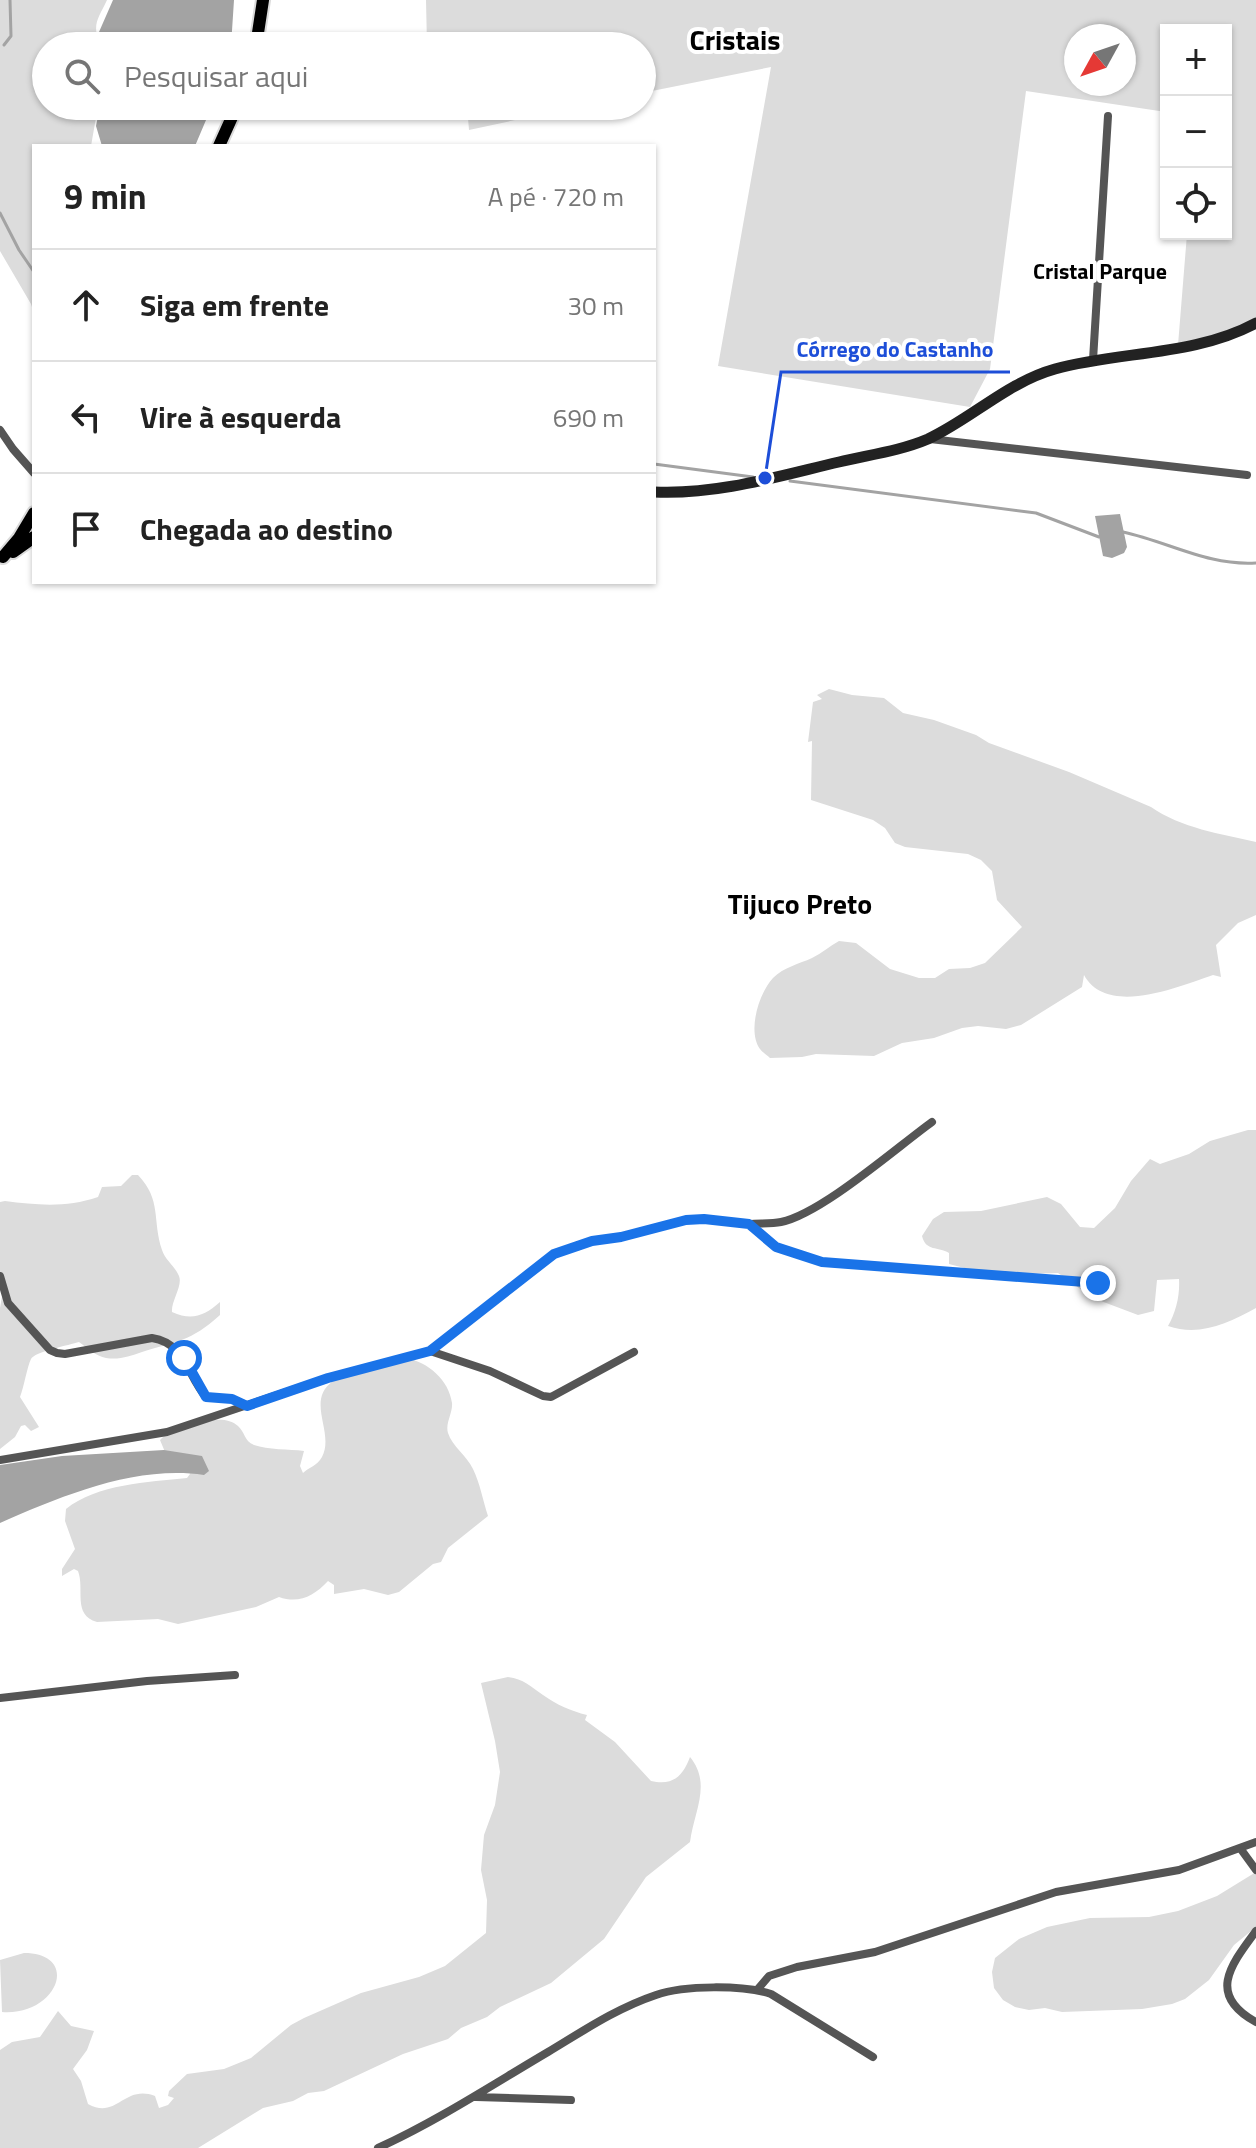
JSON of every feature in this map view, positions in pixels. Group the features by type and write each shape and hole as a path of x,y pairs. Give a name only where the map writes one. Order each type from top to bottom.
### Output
{"main road":[{"path":"258,32 263,0"},
{"path":"220,144 231,120"},
{"path":"656,492 765,481 897,449 928,439 989,401 1053,369 1217,339 1256,323"},
{"path":"2,559 32,516"},
{"path":"2,559 32,538"}],"street":[{"path":"1093,360 1108,116"},
{"path":"0,430 32,469"},
{"path":"928,439 1247,475"},
{"path":"0,1460 167,1432 328,1378 430,1351 554,1254 574,1245 621,1237 686,1220 749,1224 781,1222 802,1215 932,1122"},
{"path":"749,1224 776,1247 822,1262 1098,1283"},
{"path":"0,1276 8,1303 50,1350 65,1354 152,1338 164,1340 184,1358 206,1397 232,1399 247,1406"},
{"path":"430,1351 490,1371 551,1397 634,1352"},
{"path":"0,1698 147,1681 235,1675"},
{"path":"757,1990 769,1976 797,1967 875,1952 1040,1897 1179,1870 1256,1842"},
{"path":"1240,1848 1256,1870"},
{"path":"1256,1931 1235,1959 1227,1990 1232,2006 1256,2022"},
{"path":"383,2147 615,2012 676,1990 757,1990 790,2005 873,2057"},
{"path":"473,2097 571,2100"}],"shaded area":[{"path":"0,0 107,0 99,17 97,32 32,32 32,120 96,120 91,144 32,144 32,307 0,251"},
{"path":"113,0 234,0 232,32 99,32"},
{"path":"426,0 1256,0 1256,319 1233,331 1178,345 1187,240 1232,240 1232,24 1160,24 1160,111 1026,91 990,369 970,407 718,366 771,67 656,90 656,32 427,32"},
{"path":"97,120 206,120 196,144 101,144"},
{"path":"468,120 515,120 469,130"},
{"path":"1120,514 1127,547 1124,553 1112,558 1103,556 1095,516"},
{"path":"829,689 884,698 903,713 976,735 989,743 1069,772 1151,807 1175,820 1256,842 1256,915 1238,923 1216,945 1221,977 1213,975 1163,991 1126,997 1095,988 1084,975 1082,987 1021,1025 1006,1029 962,1028 934,1038 902,1043 874,1056 816,1054 770,1058 760,1049 755,1032 756,1012 768,985 782,971 812,958 839,941 856,943 890,969 919,978 935,978 949,969 970,968 985,963 1022,927 997,900 992,871 981,860 968,854 905,847 895,843 885,828 873,820 811,800 812,741 808,742 813,702 822,699 817,695"},
{"path":"1256,1130 1256,1308 1214,1327 1191,1330 1168,1326 1177,1303 1179,1279 1157,1280 1154,1311 1138,1315 1093,1298 1058,1273 992,1275 949,1264 949,1253 929,1247 922,1236 933,1219 944,1212 981,1211 1047,1197 1061,1204 1080,1227 1094,1228 1115,1208 1131,1181 1150,1159 1160,1164 1189,1154 1210,1141"},
{"path":"132,1175 138,1175 146,1184 154,1202 162,1250 179,1276 172,1312 198,1316 220,1302 220,1315 183,1340 125,1357 102,1357 79,1342 34,1356 20,1397 39,1427 31,1431 25,1425 21,1426 15,1437 0,1449 0,1308 4,1284 0,1281 0,1202 74,1203 98,1197 102,1187 121,1186"},
{"path":"406,1358 422,1363 436,1373 447,1387 452,1403 448,1433 473,1469 488,1516 448,1548 441,1562 433,1564 399,1592 388,1595 364,1589 334,1594 334,1585 328,1581 306,1597 293,1600 279,1597 256,1607 178,1624 158,1619 97,1622 84,1614 78,1571 74,1569 62,1576 62,1569 75,1549 65,1521 66,1509 108,1489 187,1478 190,1474 188,1469 165,1452 160,1440 165,1435 212,1420 238,1426 254,1445 304,1451 300,1466 303,1473 320,1460 325,1447 321,1398 325,1389 333,1381"},
{"path":"164,1450 202,1456 209,1471 204,1475 152,1474 99,1485 0,1523 0,1465 62,1456"},
{"path":"508,1677 523,1681 559,1705 587,1715 585,1720 615,1742 651,1781 665,1782 676,1778 690,1757 700,1777 700,1798 690,1842 646,1877 604,1939 551,1983 461,2028 448,2039 403,2054 324,2091 263,2108 198,2148 0,2148 0,2050 12,2042 40,2037 58,2011 71,2026 94,2031 87,2050 73,2069 81,2081 88,2104 106,2108 136,2094 144,2094 155,2096 159,2108 168,2105 174,2098 168,2096 169,2091 187,2074 224,2069 251,2058 304,2018 361,1993 419,1977 445,1966 486,1933 487,1900 481,1870 484,1835 495,1805 500,1772 481,1683"},
{"path":"1256,1872 1256,1927 1234,1945 1209,1980 1185,1999 1142,2009 1062,2012 1015,2007 1003,2000 994,1988 992,1972 995,1958 1019,1939 1047,1927 1090,1918 1149,1917 1178,1911 1217,1896"},
{"path":"24,1953 42,1956 52,1963 57,1973 55,1984 49,1995 37,2004 21,2011 2,2012 0,1960"}],"waterway":[{"path":"4,45 11,36 10,0"},
{"path":"0,213 32,269"},
{"path":"656,464 753,477"},
{"path":"790,481 1036,513 1099,537"},
{"path":"1123,532 1221,561 1256,563"}],"place":[{"name":"Córrego do Castanho","path":"765,478"}],"district":[{"name":"Cristais","path":"735,40"},
{"name":"Cristal Parque","path":"1100,271"},
{"name":"Tijuco Preto","path":"800,904"}],"route":[{"path":"184,1358 203,1395 232,1399 247,1406 328,1378 430,1351 554,1254 574,1245 621,1237 686,1220 749,1224 776,1247 822,1262 1098,1283"}]}
